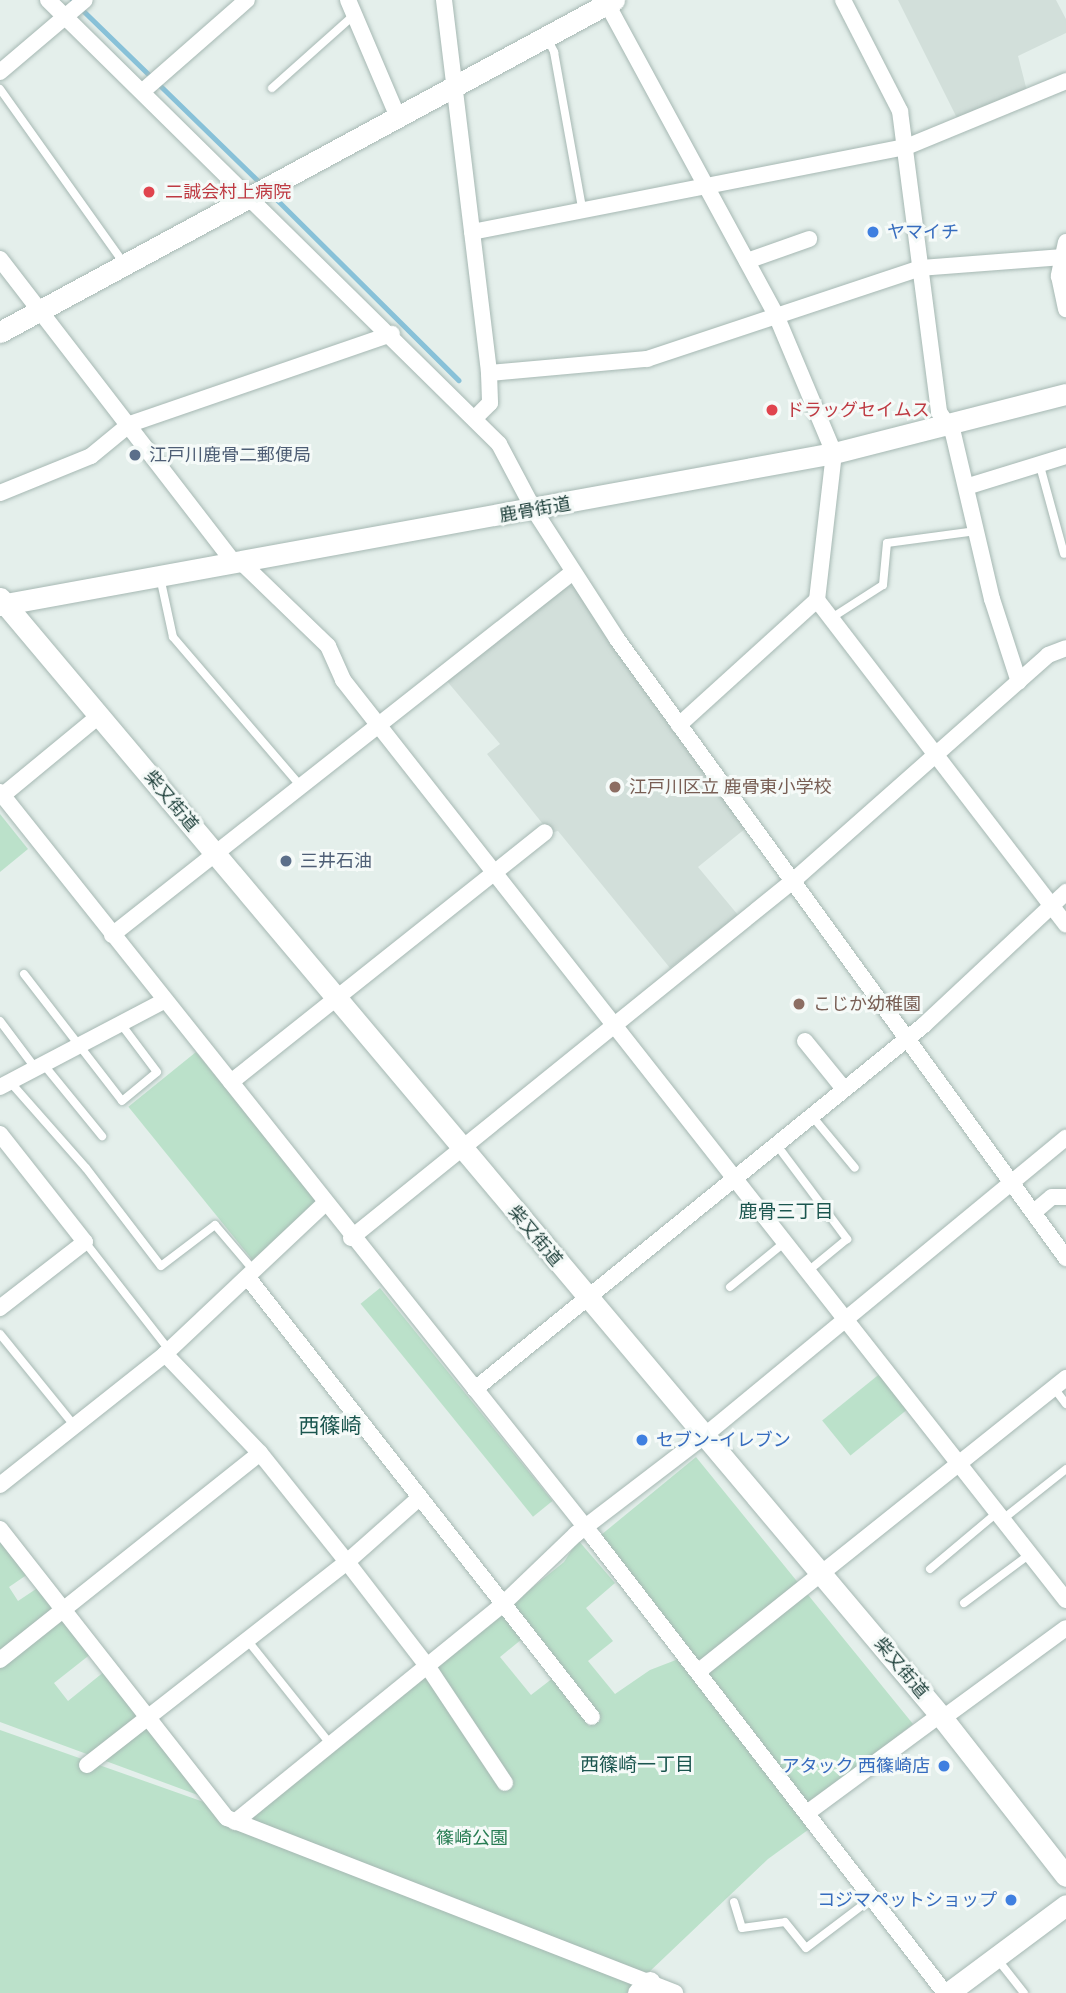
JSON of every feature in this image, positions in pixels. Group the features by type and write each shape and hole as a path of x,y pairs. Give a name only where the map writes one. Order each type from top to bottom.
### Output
{"street":[{"path":"48,0 476,416 499,444 534,510 573,572 679,725 1012,1180 1066,1258"},
{"path":"0,72 85,0"},
{"path":"143,91 247,0"},
{"path":"444,0 489,373 490,403 476,416"},
{"path":"843,0 900,111 939,412 944,424 953,433 969,486 992,600 1019,682"},
{"path":"0,332 609,1 776,315 834,453 817,600 679,725"},
{"path":"351,7 398,117"},
{"path":"472,232 583,213 906,147 1066,81"},
{"path":"747,261 809,239"},
{"path":"489,373 648,359 920,268 1064,250 1059,276 1066,309"},
{"path":"0,259 237,563 328,646 343,680 1066,1600"},
{"path":"0,493 91,456 130,424 392,334"},
{"name":"鹿骨街道","path":"2,602 534,510 834,453 1066,394"},
{"path":"969,486 1066,456"},
{"path":"112,935 573,572"},
{"path":"817,600 833,617 1066,924"},
{"name":"柴又街道","path":"2,602 941,1716 1066,1876"},
{"path":"351,1238 794,880 1048,655 1066,648"},
{"path":"99,716 1,793 231,1082 351,1238 587,1530 946,1993 1066,1905"},
{"path":"231,1082 545,832"},
{"path":"475,1389 908,1038 1066,892"},
{"path":"5,1085 164,1001"},
{"path":"805,1041 844,1089"},
{"path":"0,1135 85,1242 0,1308"},
{"path":"235,1822 504,1603 562,1552 576,1534 587,1530 704,1436 1066,1138"},
{"path":"1034,1212 1052,1197 1066,1196"},
{"path":"0,1485 167,1352 252,1275 324,1204"},
{"path":"252,1275 419,1497 592,1717"},
{"path":"167,1352 260,1453 347,1562 428,1667 505,1783"},
{"path":"698,1671 1060,1383"},
{"path":"0,1660 260,1453"},
{"path":"87,1765 347,1562 419,1497"},
{"path":"0,1529 227,1818 644,1987 675,1993"},
{"path":"807,1813 1066,1628"}],"lane":[{"path":"272,88 351,7"},
{"path":"547,37 554,52 583,213"},
{"path":"0,89 125,265"},
{"path":"1040,466 1064,554"},
{"path":"833,617 883,585 887,543 979,531"},
{"path":"160,576 173,636 300,785"},
{"path":"24,974 77,1047 122,1101 158,1072 121,1024"},
{"path":"0,1021 102,1136"},
{"path":"5,1085 86,1168 161,1266 215,1225 252,1275"},
{"path":"812,1116 855,1168"},
{"path":"776,1144 847,1239 808,1271"},
{"path":"85,1242 167,1352"},
{"path":"730,1287 785,1242"},
{"path":"0,1334 74,1425"},
{"path":"1060,1383 1066,1404"},
{"path":"930,1569 1066,1469"},
{"path":"964,1603 1030,1554"},
{"path":"248,1641 331,1745"},
{"path":"734,1902 742,1928 785,1922 806,1948 872,1898"},
{"path":"996,1957 1024,1993"}],"shaded area":[{"path":"898,0 1056,0 1066,19 1066,33 1018,56 1027,91 958,120"},
{"name":"江戸川区立 鹿骨東小学校","path":"568,586 574,587 746,828 698,867 738,915 670,968 558,831 550,833 487,754 500,744 446,680"}],"green space":[{"path":"0,814 28,849 0,872"},
{"path":"196,1052 321,1207 254,1261 128,1107"},
{"path":"380,1288 552,1501 533,1517 361,1304"},
{"path":"882,1372 910,1407 850,1455 822,1420"},
{"name":"篠崎公園","path":"696,1457 913,1724 800,1813 812,1827 768,1859 627,1993 0,1993 0,1730 249,1818 502,1613 522,1639 500,1657 531,1695 553,1678 589,1726 600,1716 512,1604 564,1562 578,1540 615,1583 586,1608 613,1641 588,1661 615,1694 650,1670 681,1658 601,1541 601,1535"},
{"path":"0,1538 28,1574 9,1587 18,1601 39,1587 92,1653 54,1683 68,1701 105,1671 206,1798 0,1722"}],"waterway":[{"path":"72,0 262,185"},
{"path":"269,192 458,380"}],"place":[{"name":"二誠会村上病院","path":"149,192"},
{"name":"ヤマイチ","path":"873,232"},
{"name":"ドラッグセイムス","path":"772,410"},
{"name":"江戸川鹿骨二郵便局","path":"135,455"},
{"name":"江戸川区立 鹿骨東小学校","path":"615,787"},
{"name":"三井石油","path":"286,861"},
{"name":"こじか幼稚園","path":"799,1004"},
{"name":"セブン-イレブン","path":"642,1440"},
{"name":"アタック 西篠崎店","path":"944,1766"},
{"name":"コジマペットショップ","path":"1011,1900"}],"district":[{"name":"鹿骨三丁目","path":"786,1212"},
{"name":"西篠崎","path":"330,1426"},
{"name":"西篠崎一丁目","path":"637,1765"}]}
